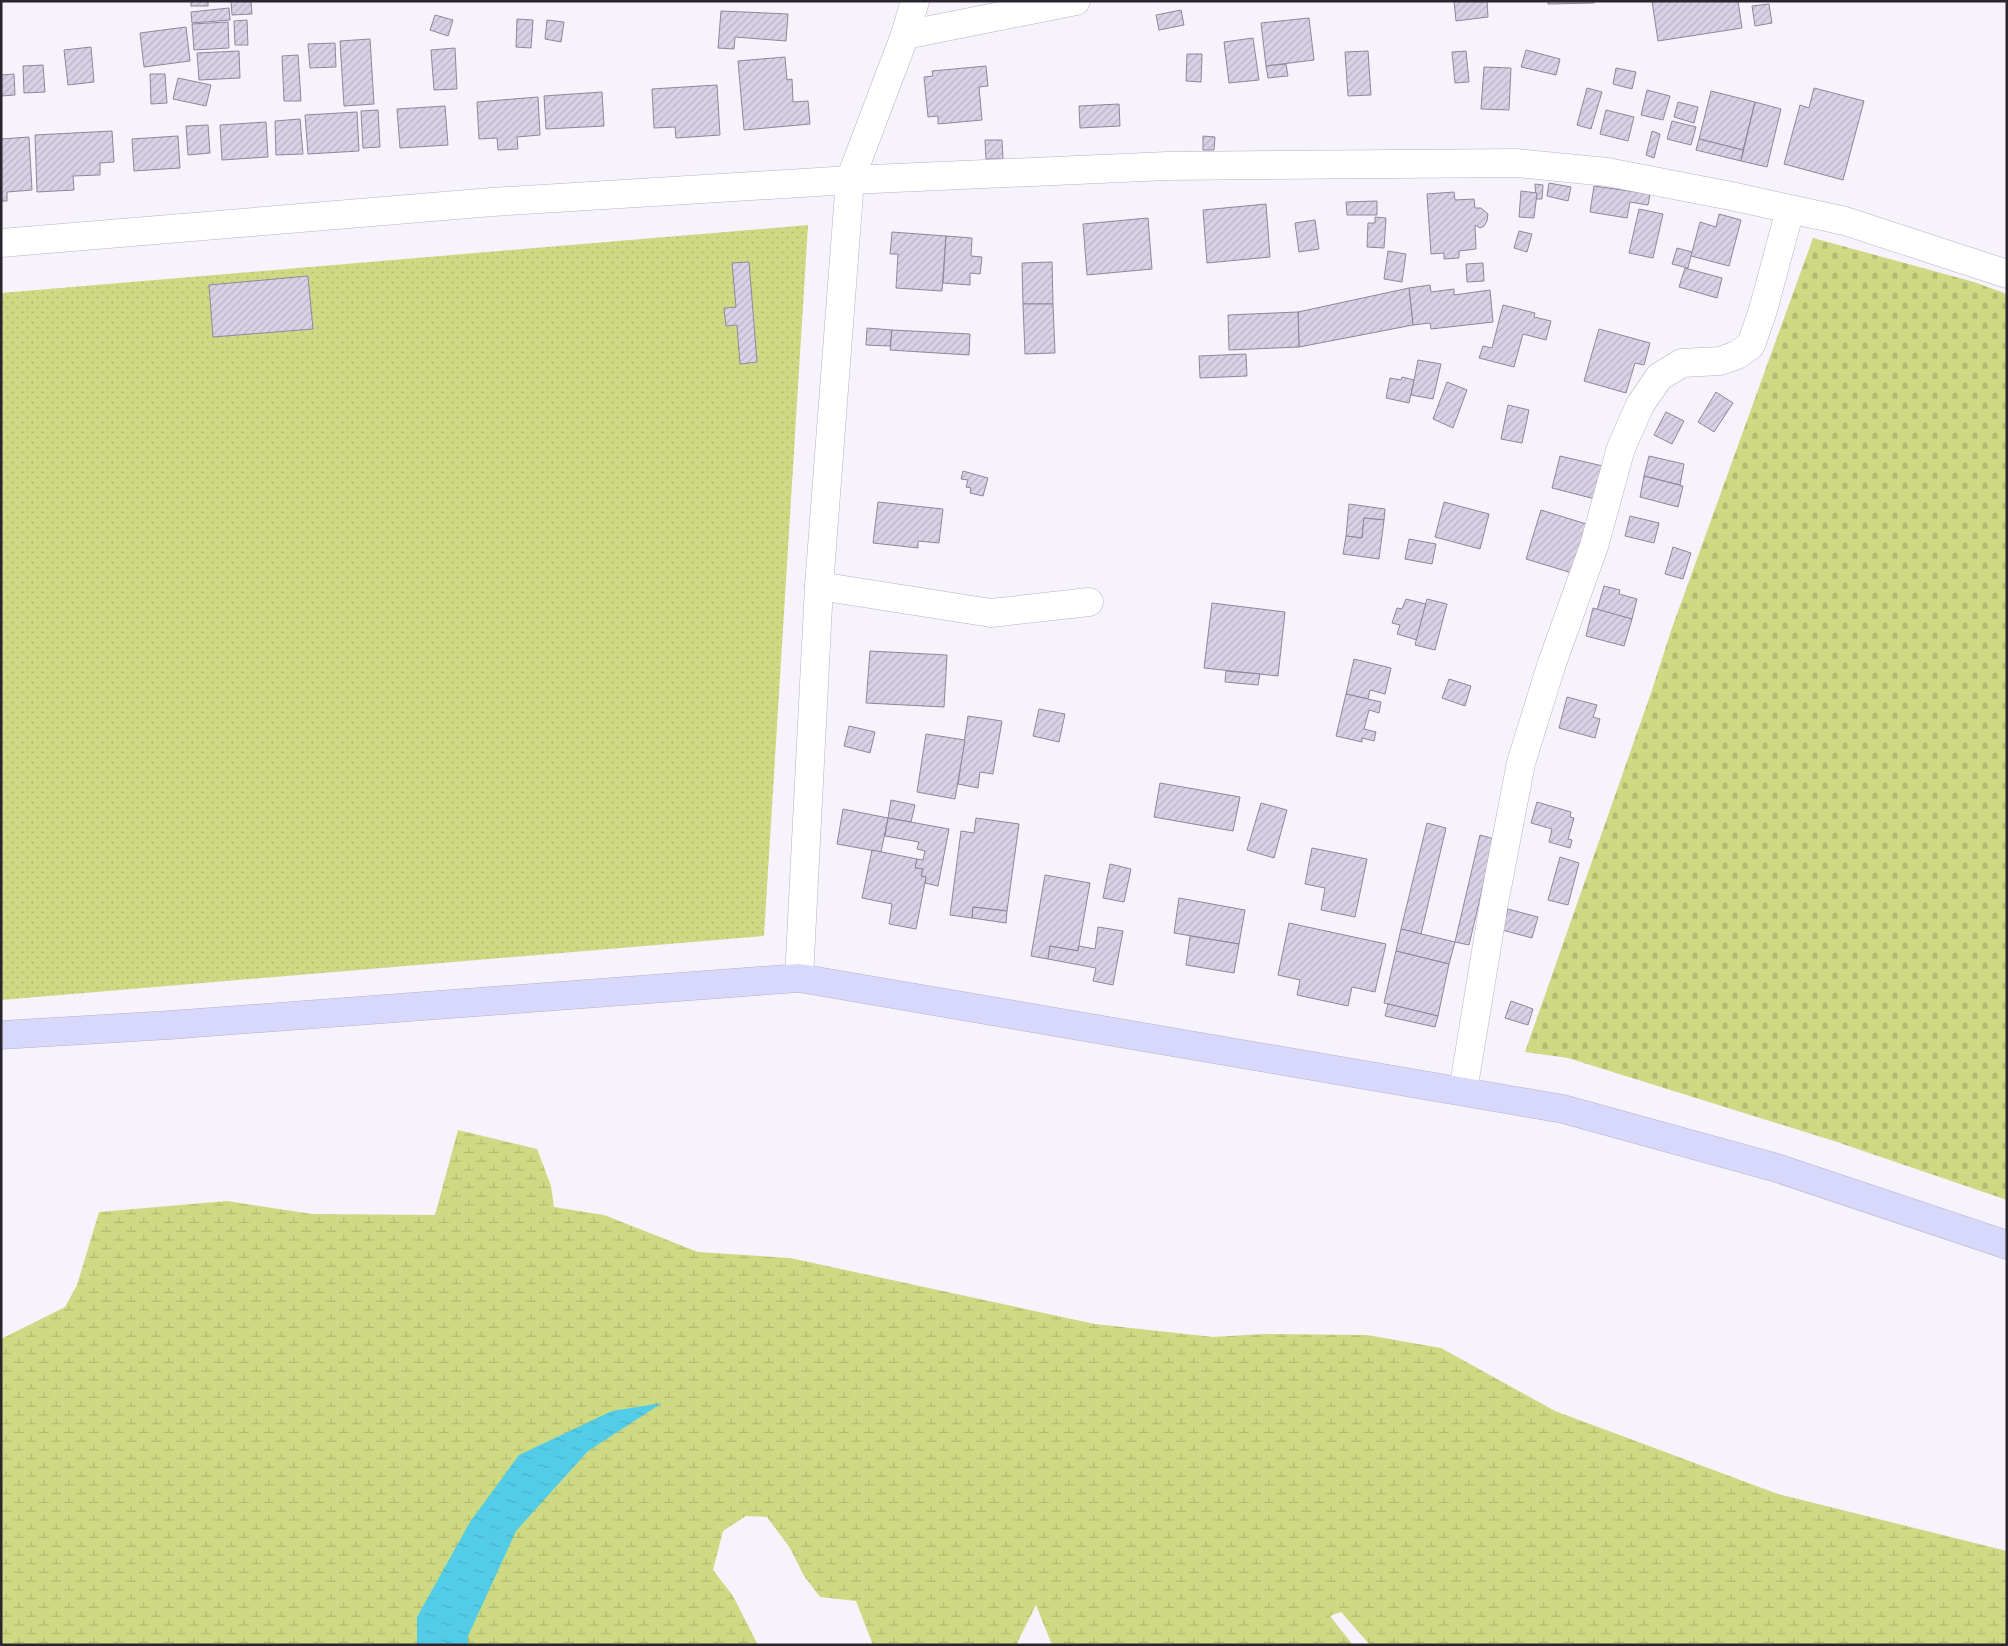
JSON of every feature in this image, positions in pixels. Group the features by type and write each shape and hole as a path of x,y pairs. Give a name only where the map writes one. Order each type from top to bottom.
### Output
{"main road":[{"path":"1,1035 170,1025 800,978 1563,1109 1777,1168 2007,1245"}],"street":[{"path":"800,978 819,586 850,180 905,35 915,1"},
{"path":"905,35 1076,1"},
{"path":"1,244 492,202 850,180 1167,166 1516,162 1606,172 1731,196 1845,221 2007,274"},
{"path":"1463,1091 1494,903 1521,763 1551,666 1594,546 1621,448 1640,405 1659,378 1682,363 1720,361 1737,355 1751,345 1763,310 1790,210"},
{"path":"819,586 992,613 1089,602"}],"green space":[{"path":"808,225 764,936 1,1000 1,293","holes":["749,262 757,362 740,363 737,325 726,326 724,308 736,307 732,263","308,276 313,329 213,337 209,285"]},
{"path":"1813,238 1974,282 2007,294 2007,1200 1834,1141 1568,1058 1525,1052 1672,628"},
{"path":"458,1130 537,1149 551,1186 554,1207 604,1215 698,1252 790,1258 1095,1324 1213,1337 1263,1334 1367,1335 1441,1348 1555,1411 1778,1494 2007,1551 2007,1645 1370,1645 1341,1612 1330,1616 1353,1645 1052,1645 1036,1605 1016,1645 873,1645 856,1601 820,1597 804,1576 790,1548 767,1517 746,1516 723,1531 713,1570 733,1596 758,1645 1,1645 1,1339 65,1307 77,1285 99,1212 227,1201 312,1214 435,1215"}],"water":[{"path":"662,1403 588,1451 516,1531 468,1636 468,1645 417,1645 417,1617 470,1522 519,1455 612,1411"}],"building":[{"path":"191,1 208,1 208,6 191,6"},
{"path":"231,1 251,1 252,14 232,15"},
{"path":"1454,1 1487,1 1488,17 1456,21"},
{"path":"1548,1 1594,1 1594,3 1548,4"},
{"path":"1652,1 1738,1 1742,28 1658,41"},
{"path":"1769,4 1772,23 1755,26 1752,6"},
{"path":"229,8 230,20 192,23 191,12"},
{"path":"1181,10 1184,25 1159,30 1156,15"},
{"path":"721,11 788,14 786,41 735,37 734,49 718,48"},
{"path":"435,15 453,20 448,36 430,30"},
{"path":"1309,18 1314,60 1266,66 1261,23"},
{"path":"517,19 533,20 531,48 516,47"},
{"path":"247,20 248,45 235,45 234,21"},
{"path":"547,20 564,22 561,42 545,39"},
{"path":"228,22 229,48 194,50 192,24"},
{"path":"186,27 190,61 144,67 140,33"},
{"path":"1253,38 1259,80 1229,83 1224,42"},
{"path":"370,39 374,104 344,106 340,41"},
{"path":"335,43 336,67 310,68 308,44"},
{"path":"91,47 94,82 68,85 64,50"},
{"path":"455,48 457,89 434,90 431,50"},
{"path":"1526,50 1560,59 1556,75 1521,67"},
{"path":"239,51 240,78 199,80 197,53"},
{"path":"1368,51 1371,95 1348,96 1345,52"},
{"path":"1466,51 1469,82 1455,83 1452,52"},
{"path":"1187,54 1202,54 1201,82 1186,81"},
{"path":"298,55 301,101 284,101 282,56"},
{"path":"785,57 787,80 792,79 793,102 808,101 810,124 744,130 738,61"},
{"path":"1286,64 1288,76 1268,78 1266,66"},
{"path":"43,65 45,92 24,93 23,66"},
{"path":"986,66 988,86 979,87 982,120 938,124 938,116 928,117 924,77 933,76 932,71"},
{"path":"1484,67 1511,68 1509,110 1481,109"},
{"path":"1616,68 1636,72 1632,89 1613,84"},
{"path":"14,74 15,95 1,96 1,75"},
{"path":"150,74 165,74 167,103 151,104"},
{"path":"178,78 211,85 206,106 173,99"},
{"path":"717,85 720,135 676,138 675,127 654,128 652,89"},
{"path":"1587,88 1602,92 1591,129 1577,125"},
{"path":"1814,88 1864,101 1843,180 1784,164 1800,105 1809,108"},
{"path":"1647,90 1670,96 1663,120 1641,115"},
{"path":"1711,91 1755,102 1743,150 1699,139"},
{"path":"602,92 604,126 546,129 544,96"},
{"path":"538,97 540,135 517,137 518,149 498,150 497,138 479,139 477,102"},
{"path":"1678,102 1698,107 1694,123 1674,117"},
{"path":"1755,102 1781,109 1767,167 1741,161"},
{"path":"1119,104 1120,126 1080,128 1079,106"},
{"path":"445,106 448,145 400,148 397,109"},
{"path":"378,110 380,147 363,148 361,111"},
{"path":"1606,110 1634,117 1628,141 1600,134"},
{"path":"357,112 359,151 308,154 305,115"},
{"path":"300,119 303,154 276,155 275,121"},
{"path":"1672,121 1696,127 1691,145 1667,139"},
{"path":"266,122 268,157 222,160 220,125"},
{"path":"208,125 210,153 188,155 186,126"},
{"path":"112,131 114,162 100,163 100,175 73,176 74,190 37,192 35,135"},
{"path":"1652,131 1660,134 1654,158 1646,155"},
{"path":"178,136 180,168 134,171 132,139"},
{"path":"1203,136 1215,137 1214,150 1203,150"},
{"path":"29,137 32,190 7,192 7,201 1,201 1,139"},
{"path":"1699,139 1743,150 1741,161 1696,150"},
{"path":"985,140 1002,140 1003,159 986,159"},
{"path":"1549,183 1571,187 1568,201 1547,196"},
{"path":"1535,184 1543,185 1542,199 1536,199"},
{"path":"1594,186 1650,194 1648,205 1630,202 1627,218 1590,212"},
{"path":"1521,191 1537,193 1534,218 1519,217"},
{"path":"1454,192 1455,200 1474,199 1475,208 1481,208 1488,214 1487,221 1480,228 1475,225 1476,249 1459,251 1459,258 1444,259 1444,253 1431,254 1427,194"},
{"path":"1377,201 1377,215 1347,215 1346,202"},
{"path":"1266,204 1270,257 1207,263 1203,210"},
{"path":"1639,209 1663,214 1653,258 1629,253"},
{"path":"1719,214 1741,220 1729,266 1691,256 1700,222 1716,227"},
{"path":"1375,217 1386,218 1384,248 1367,247 1368,223 1375,223"},
{"path":"1148,218 1152,269 1087,275 1083,224"},
{"path":"1315,220 1319,249 1299,252 1295,223"},
{"path":"1519,231 1532,234 1527,252 1514,248"},
{"path":"892,232 946,236 942,291 896,288 898,254 890,254"},
{"path":"946,236 972,238 971,256 982,257 980,274 970,273 970,285 943,283"},
{"path":"1677,248 1692,252 1688,268 1672,264"},
{"path":"1388,251 1406,254 1402,282 1384,279"},
{"path":"749,262 757,362 740,364 737,325 726,326 724,308 736,307 732,263"},
{"path":"1052,262 1053,304 1023,304 1022,263"},
{"path":"1483,263 1484,281 1467,282 1466,264"},
{"path":"1685,268 1722,278 1717,298 1679,287"},
{"path":"308,276 313,329 213,337 209,285"},
{"path":"1430,285 1431,292 1454,289 1454,295 1490,290 1493,322 1431,329 1430,323 1413,325 1409,288"},
{"path":"1409,288 1413,325 1299,347 1298,312"},
{"path":"1023,304 1053,304 1055,353 1025,354"},
{"path":"1503,305 1535,313 1534,317 1551,321 1546,340 1523,334 1514,367 1479,358 1483,346 1492,348"},
{"path":"1298,312 1299,347 1229,350 1228,315"},
{"path":"867,328 892,330 890,346 866,345"},
{"path":"1599,329 1650,343 1644,365 1635,363 1626,393 1584,381"},
{"path":"892,330 970,334 969,355 890,350"},
{"path":"1246,354 1247,376 1200,378 1199,356"},
{"path":"1418,360 1441,364 1433,399 1411,395"},
{"path":"1402,377 1414,380 1409,403 1386,398 1390,378 1401,380"},
{"path":"1447,382 1467,390 1453,428 1433,419"},
{"path":"1716,392 1733,403 1714,432 1698,422"},
{"path":"1508,405 1529,410 1522,443 1501,439"},
{"path":"1666,412 1684,421 1672,444 1654,435"},
{"path":"1560,456 1607,467 1599,500 1552,488"},
{"path":"1649,456 1684,464 1680,485 1644,476"},
{"path":"963,471 988,478 983,496 970,493 971,488 966,487 968,480 961,479"},
{"path":"1644,476 1683,486 1678,507 1640,497"},
{"path":"878,502 943,509 939,543 918,541 918,548 873,543"},
{"path":"1444,502 1489,514 1480,549 1435,537"},
{"path":"1349,504 1385,509 1384,520 1364,518 1362,538 1346,536"},
{"path":"1541,510 1596,527 1572,573 1526,559"},
{"path":"1630,516 1659,523 1654,543 1625,536"},
{"path":"1364,518 1384,520 1379,559 1343,554 1346,536 1362,538"},
{"path":"1409,539 1436,544 1432,564 1405,559"},
{"path":"1673,547 1691,553 1683,579 1665,574"},
{"path":"1604,586 1620,590 1619,594 1637,599 1632,619 1597,610"},
{"path":"1406,599 1426,604 1417,640 1397,634 1400,625 1392,623 1397,608 1402,609"},
{"path":"1427,599 1447,604 1435,650 1415,645"},
{"path":"1212,603 1285,612 1278,676 1204,668"},
{"path":"1593,608 1632,619 1624,646 1586,636"},
{"path":"870,651 947,655 944,707 866,703"},
{"path":"1354,659 1391,668 1385,694 1370,690 1368,699 1346,694"},
{"path":"1226,671 1260,674 1258,685 1225,682"},
{"path":"1449,679 1471,686 1465,706 1442,698"},
{"path":"1346,694 1381,702 1379,713 1369,710 1364,729 1376,732 1374,741 1362,738 1362,742 1336,736"},
{"path":"1567,697 1597,705 1593,717 1600,719 1595,738 1559,728"},
{"path":"1039,709 1065,714 1059,742 1033,736"},
{"path":"968,716 1002,721 993,774 980,772 978,788 958,784"},
{"path":"849,726 875,732 870,753 844,746"},
{"path":"926,734 965,740 955,799 917,792"},
{"path":"1160,783 1240,797 1233,831 1154,817"},
{"path":"891,800 915,805 911,822 888,818"},
{"path":"1537,802 1571,812 1570,817 1574,818 1568,839 1572,840 1570,848 1549,842 1552,829 1531,823"},
{"path":"1261,803 1287,810 1274,858 1247,850"},
{"path":"843,809 888,818 881,852 837,844"},
{"path":"888,818 949,829 938,886 925,883 926,877 921,876 923,869 915,868 917,859 923,860 925,851 917,849 919,842 885,836"},
{"path":"976,818 1019,824 1007,911 973,907 972,918 950,915 961,831 974,833"},
{"path":"1427,823 1446,828 1421,934 1401,929"},
{"path":"1480,835 1494,839 1469,945 1455,942"},
{"path":"1312,848 1367,859 1355,917 1321,910 1325,888 1305,884"},
{"path":"872,850 917,859 915,868 923,869 921,876 926,877 916,929 889,924 892,904 862,898"},
{"path":"1560,857 1579,863 1568,905 1548,900"},
{"path":"1110,864 1131,869 1124,902 1103,898"},
{"path":"1045,875 1090,883 1078,951 1050,946 1048,959 1031,956"},
{"path":"1179,898 1245,910 1239,944 1174,933"},
{"path":"973,907 1007,911 1006,923 972,918"},
{"path":"1508,909 1538,917 1532,938 1502,930"},
{"path":"1289,923 1386,944 1375,992 1352,987 1348,1006 1297,995 1300,980 1278,975"},
{"path":"1098,927 1123,931 1113,985 1093,981 1096,968 1048,959 1050,946 1078,951 1079,946 1095,949"},
{"path":"1401,929 1455,942 1449,964 1396,951"},
{"path":"1190,936 1239,944 1234,973 1186,965"},
{"path":"1396,951 1449,964 1438,1016 1384,1003"},
{"path":"1511,1001 1533,1009 1528,1025 1505,1018"},
{"path":"1388,1004 1438,1016 1435,1027 1385,1016"}]}
